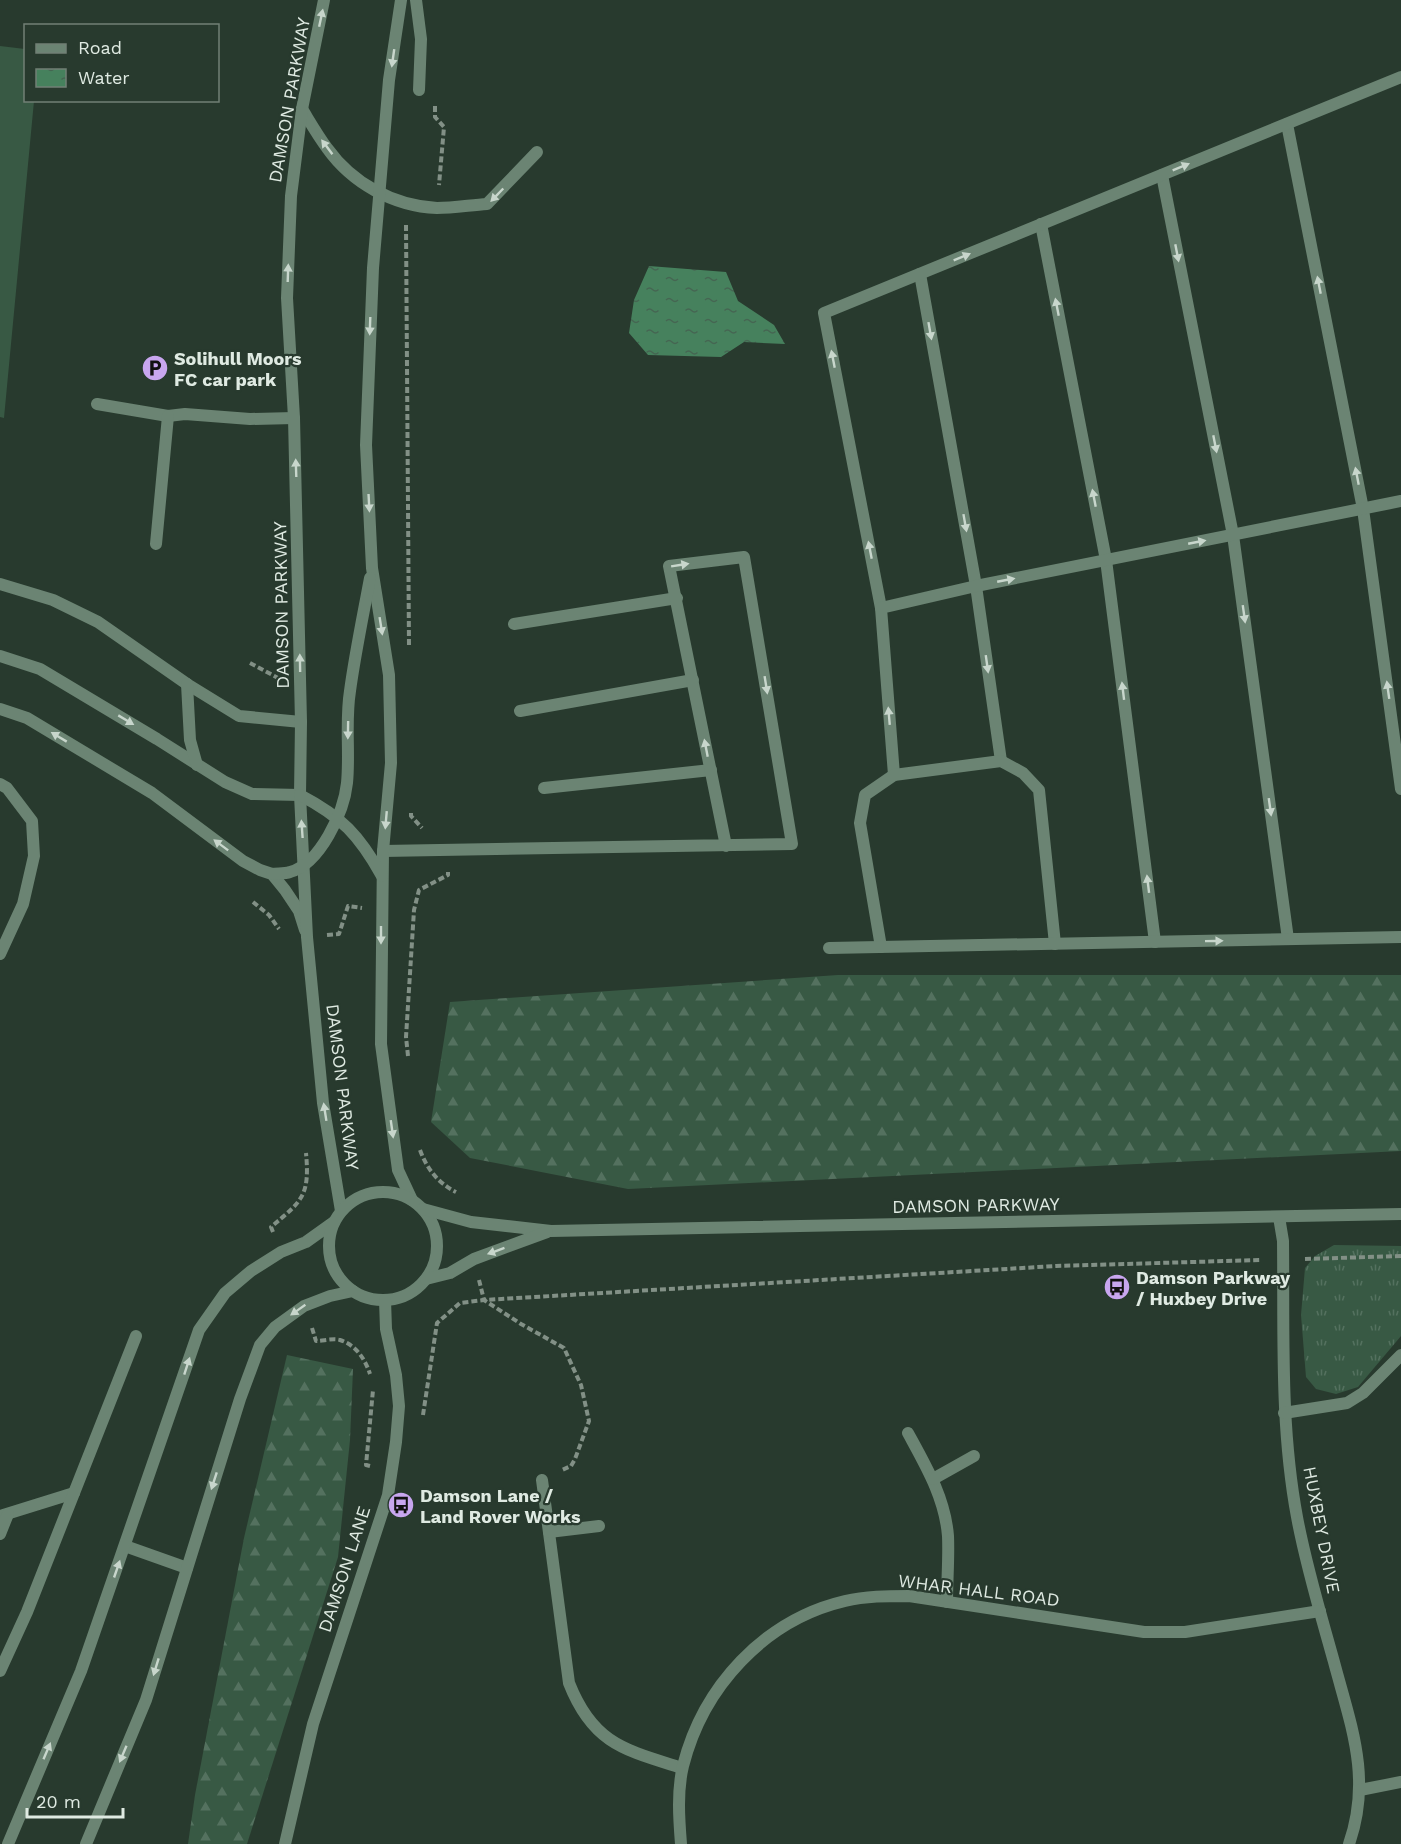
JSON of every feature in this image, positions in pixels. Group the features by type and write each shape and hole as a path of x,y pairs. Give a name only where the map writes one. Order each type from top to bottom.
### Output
{"street":[{"name":"DAMSON PARKWAY","path":"324,0 302,109 291,196 287,298 294,418 301,722 300,795 308,937 323,1103 338,1216"},
{"path":"401,0 389,80 373,268 366,445 372,568 388,675 391,763 382,876 381,1044 398,1170 412,1200"},
{"path":"416,0 421,39 419,90"},
{"path":"894,775 880,608 824,313 1401,77"},
{"path":"302,109 327,149 353,176 379,194 436,208 488,204 537,152"},
{"path":"1287,124 1363,509 1401,789"},
{"path":"1162,175 1233,535 1288,939"},
{"path":"1041,224 1106,560 1155,942"},
{"path":"920,274 976,586 1001,761"},
{"path":"97,404 168,416 185,414 250,419 294,418"},
{"path":"156,544 168,416"},
{"path":"880,608 976,586 1401,501"},
{"path":"383,851 447,851 726,846 792,844 744,557 669,566 726,846"},
{"path":"0,709 27,718 142,787 243,861 272,874 291,872 305,864 328,838 347,785 349,693 372,568"},
{"path":"0,584 52,600 98,622 187,684 239,716 301,722"},
{"path":"514,624 677,598"},
{"path":"0,656 39,669 157,739 225,783 252,794 300,795 337,817 366,847 382,876"},
{"path":"520,711 693,680"},
{"path":"187,684 190,740 197,765"},
{"path":"881,947 860,823 864,795 894,775 1001,761 1023,772 1040,790 1055,944"},
{"path":"544,788 711,770"},
{"path":"0,784 7,788 32,821 34,856 23,904 0,954"},
{"path":"272,874 298,911 308,937"},
{"path":"829,948 1401,936"},
{"path":"8,1844 81,1671 199,1330 225,1293 281,1252 306,1242 356,1198 374,1192 394,1192 412,1200 423,1209 433,1225 437,1244 434,1262 426,1279 414,1290 400,1297 384,1300 368,1298 353,1291 339,1277 330,1260 329,1240 338,1216"},
{"name":"DAMSON PARKWAY","path":"423,1209 471,1222 551,1231 1401,1214"},
{"name":"HUXBEY DRIVE","path":"1279,1217 1283,1242 1284,1413 1297,1517 1358,1749 1360,1790 1349,1844"},
{"name":"DAMSON PARKWAY","path":"426,1279 450,1273 474,1259 551,1231"},
{"path":"86,1844 146,1700 240,1399 260,1346 275,1328 304,1306 330,1296 353,1291"},
{"name":"DAMSON LANE","path":"285,1844 313,1724 388,1496 393,1470 399,1407 396,1375 386,1329 384,1300"},
{"path":"0,1671 27,1612 136,1336"},
{"path":"1284,1413 1347,1403 1363,1393 1401,1354"},
{"path":"908,1433 933,1479 941,1502 948,1535 947,1602"},
{"path":"933,1479 974,1456"},
{"path":"542,1480 569,1683 576,1700 602,1735 627,1751 682,1768"},
{"path":"0,1534 4,1515 74,1493"},
{"path":"549,1532 599,1526"},
{"path":"125,1546 187,1568"},
{"name":"WHAR HALL ROAD","path":"681,1844 679,1803 682,1768 694,1731 708,1702 752,1649 791,1621 816,1610 869,1597 909,1596 1144,1632 1185,1632 1320,1611"},
{"path":"1360,1790 1401,1782"}],"path":[{"path":"435,105 435,117 444,127 438,191"},
{"path":"406,202 410,648"},
{"path":"250,663 281,680 277,688"},
{"path":"408,1060 406,1036 414,910 419,890 448,875 447,835 427,833 411,816 411,804"},
{"path":"253,902 269,915 286,941 339,934 348,906 381,911 414,910"},
{"path":"417,1141 426,1166 445,1186 466,1198 471,1222"},
{"path":"423,1417 437,1323 460,1303 1044,1267 1401,1256"},
{"path":"484,1300 520,1324 564,1348 581,1385 589,1421 583,1441 571,1466 542,1480"}],"green space":[{"path":"0,46 24,49 24,102 34,102 4,418 0,417"},
{"path":"838,975 1401,975 1401,1151 628,1189 470,1158 431,1122 450,1002"},
{"path":"1334,1245 1401,1246 1401,1336 1358,1387 1336,1394 1316,1389 1306,1377 1301,1315 1305,1268 1315,1256"},
{"path":"287,1355 353,1369 350,1440 338,1557 247,1844 188,1844 195,1795 244,1538"}],"water":[{"path":"649,266 726,272 738,301 774,325 785,344 744,342 721,357 648,355 629,333 634,300"}],"place":[{"name":"Solihull Moors FC car park","path":"155,368"},
{"name":"Damson Parkway / Huxbey Drive","path":"1117,1287"},
{"name":"Damson Lane / Land Rover Works","path":"401,1505"}]}
